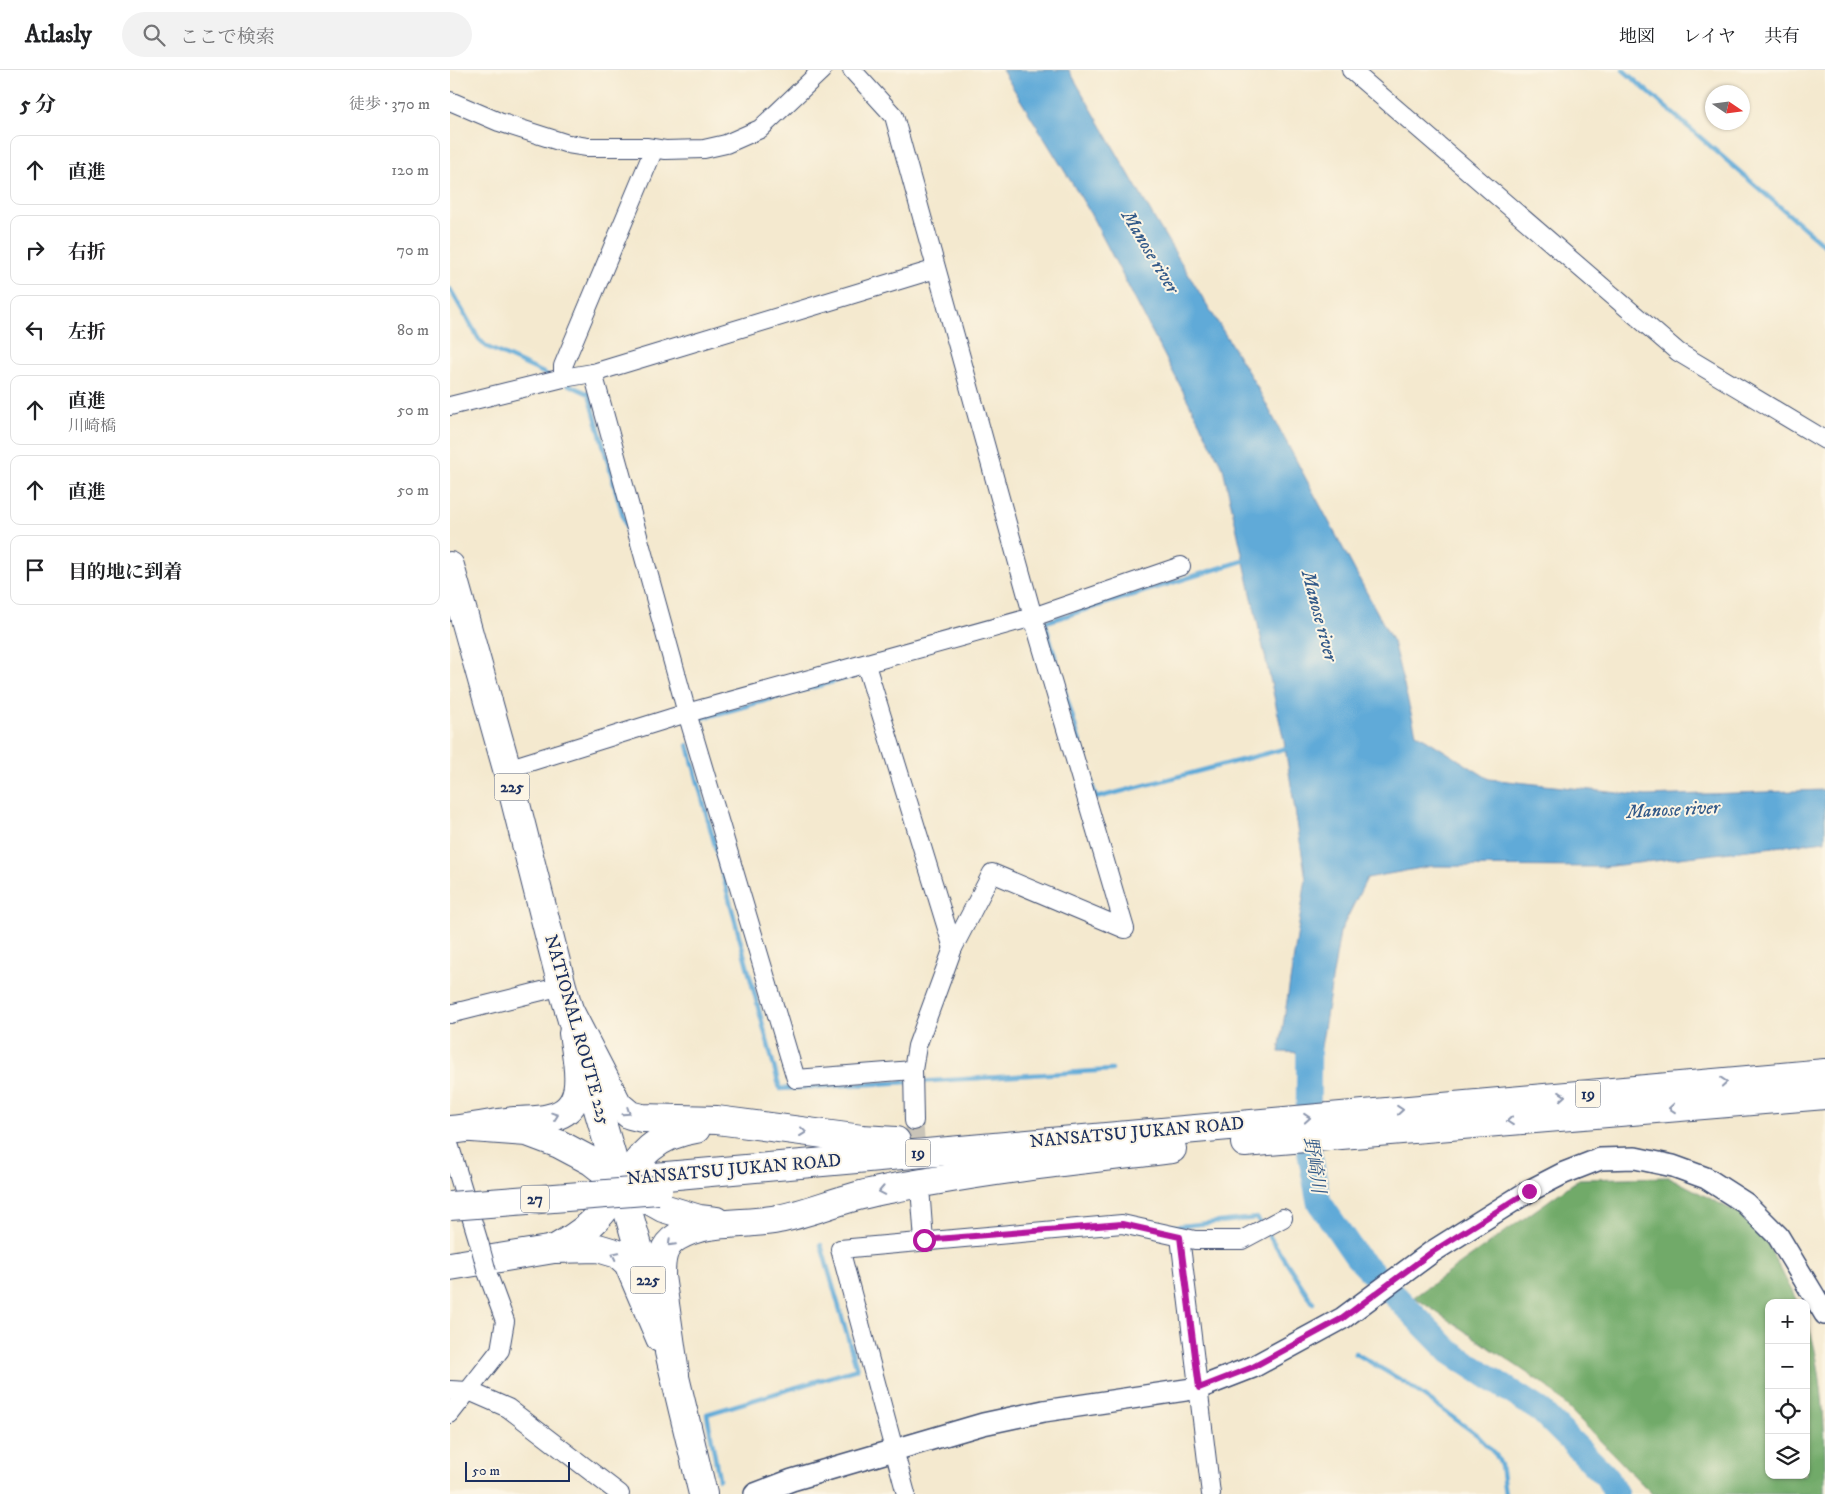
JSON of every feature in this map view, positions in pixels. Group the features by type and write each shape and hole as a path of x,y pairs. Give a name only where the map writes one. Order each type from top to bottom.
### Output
{"highway":[{"name":"NATIONAL ROUTE 225","path":"450,566 507,768 565,998 675,1374 704,1494"},
{"name":"19","path":"565,998 618,1105 630,1115 665,1120 717,1120 862,1139 927,1143 1026,1133 1176,1139"},
{"path":"461,1129 550,1118 565,1112 576,1096 580,1079 565,998"},
{"name":"NANSATSU JUKAN ROAD","path":"1352,1124 1825,1074"},
{"name":"NANSATSU JUKAN ROAD","path":"450,1194 620,1186 1352,1124 1825,1095"},
{"name":"19","path":"732,1223 681,1215 620,1186 648,1149 662,1139 678,1132 705,1128 755,1126"},
{"path":"461,1129 526,1132 559,1144 591,1161 620,1186 596,1219 581,1233 554,1249"},
{"name":"19","path":"675,1374 660,1276 665,1248 676,1238 690,1231 732,1223 776,1220 822,1208 854,1197 1176,1139"},
{"name":"NANSATSU JUKAN ROAD","path":"450,1206 620,1186"},
{"path":"450,1266 554,1249 598,1248 618,1254 628,1263 675,1374"}],"street":[{"path":"450,101 499,122 568,144 587,147 704,149 726,144 760,130 822,70"},
{"path":"852,70 894,116 1033,617 1125,929 992,873 953,948 917,1046 913,1070 914,1120"},
{"path":"1353,71 1678,352 1825,440"},
{"path":"557,379 654,148"},
{"path":"450,406 557,379 593,374 936,269"},
{"path":"593,374 687,713 796,1079 913,1070"},
{"path":"507,768 687,713 867,670 1033,617 1180,566"},
{"path":"867,670 953,948"},
{"path":"450,1014 565,998"},
{"path":"450,1146 487,1272 505,1321 500,1350 450,1414"},
{"path":"755,1494 792,1487 983,1424 1044,1411 1199,1388 1253,1367 1343,1318 1432,1252 1529,1191 1564,1173 1600,1159 1636,1158 1673,1166 1706,1178 1745,1203 1778,1236 1825,1314"},
{"path":"920,1187 924,1240"},
{"path":"906,1494 840,1248 1122,1224 1180,1237 1222,1241 1242,1240 1283,1218"},
{"path":"1180,1237 1211,1494"},
{"path":"450,1390 469,1391 508,1408 620,1494"}],"green space":[{"path":"1669,1177 1757,1223 1796,1299 1765,1299 1765,1479 1810,1479 1810,1331 1817,1360 1823,1404 1825,1494 1652,1494 1548,1387 1414,1297 1579,1179"}],"water":[{"name":"Manose river","path":"1002,70 1069,70 1157,223 1256,385 1393,642 1416,733 1489,779 1646,796 1825,790 1825,841 1603,867 1432,866 1367,878 1340,932 1320,1053 1279,1052 1306,879 1284,741 1223,468 1088,209"}],"waterway":[{"path":"1623,70 1825,246"},
{"path":"450,289 479,339 487,347 548,375"},
{"path":"567,384 589,394 636,563"},
{"path":"1049,621 1249,559"},
{"path":"1041,623 1045,622 1096,798 1291,747"},
{"path":"696,720 854,676"},
{"path":"688,745 780,1089 909,1082"},
{"name":"野崎川","path":"1309,1017 1308,1144 1319,1202 1356,1256 1450,1352 1541,1411 1607,1477 1616,1494"},
{"path":"916,1082 1112,1070"},
{"path":"1171,1227 1257,1218 1262,1225"},
{"path":"1266,1231 1313,1303"},
{"path":"719,1479 707,1414 857,1369 821,1245"},
{"path":"1355,1353 1406,1383 1477,1435 1496,1455 1501,1465 1505,1494"}],"tunnel":[{"path":"914,1121 920,1187"}],"route":[{"path":"924,1240 1122,1224 1180,1237 1199,1388 1218,1379 1253,1367 1343,1318 1432,1252 1529,1191"}]}
